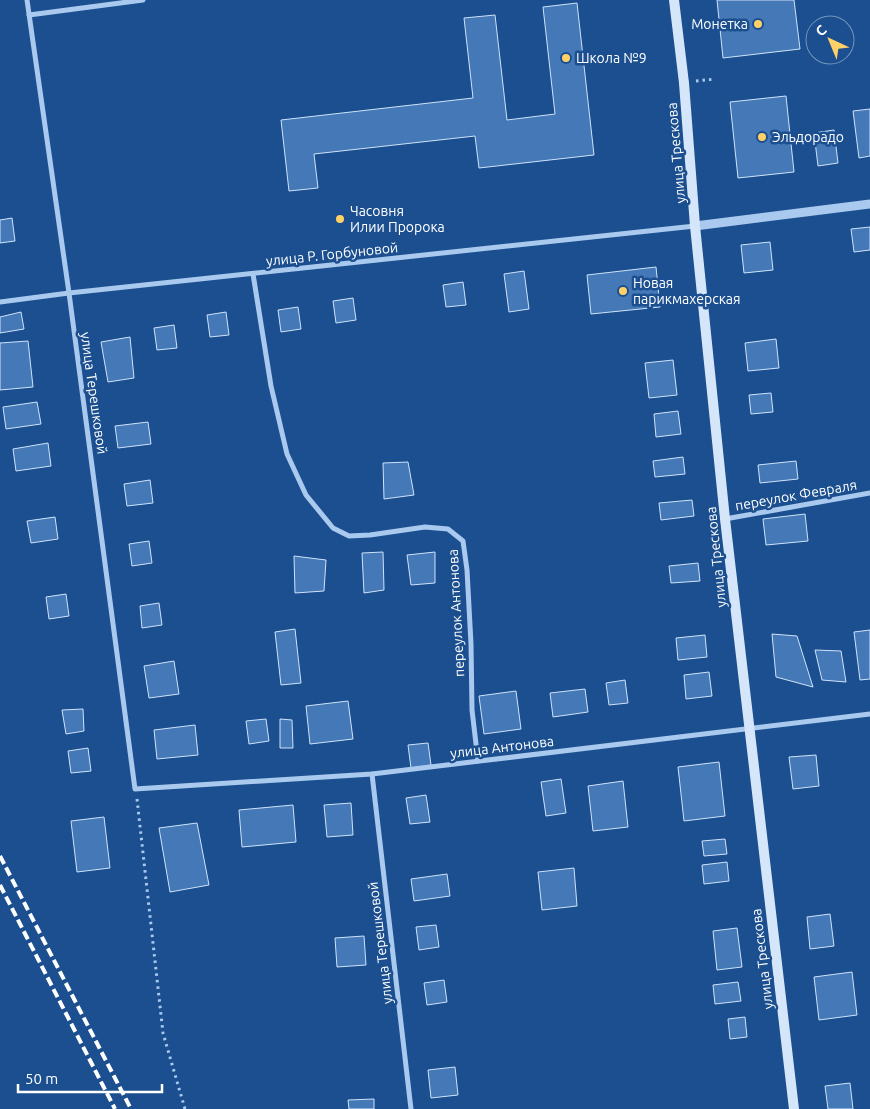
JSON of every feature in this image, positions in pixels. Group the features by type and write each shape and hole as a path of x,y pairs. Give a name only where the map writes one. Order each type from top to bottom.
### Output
{"main road":[{"name":"улица Трескова","path":"674,0 684,83 725,518 794,1109"}],"street":[{"name":"улица Терешковой","path":"27,0 69,293 135,789"},
{"path":"29,15 143,0"},
{"path":"696,226 870,204"},
{"name":"улица Р. Горбуновой","path":"0,302 696,226"},
{"name":"переулок Антонова","path":"253,274 271,386 287,454 306,495 332,528 349,536 370,535 425,526 448,529 463,541 467,570 471,644 472,710 478,761"},
{"name":"переулок Февраля","path":"725,518 870,493"},
{"name":"улица Антонова","path":"135,789 372,774 870,714"},
{"name":"улица Терешковой","path":"372,774 411,1109"}],"path":[{"path":"135,789 163,1033 185,1109"}],"building":[{"name":"Монетка","path":"717,0 794,0 800,49 723,58"},
{"name":"Школа №9","path":"577,3 594,155 479,168 475,136 314,154 318,188 289,191 281,120 473,98 464,18 495,15 507,120 555,114 543,7"},
{"name":"Эльдорадо","path":"786,96 794,172 738,178 730,102"},
{"path":"870,109 870,156 859,158 853,111"},
{"path":"834,130 838,163 818,166 814,133"},
{"path":"12,218 15,241 0,243 0,220"},
{"path":"870,227 870,250 854,252 851,229"},
{"path":"770,242 773,270 744,273 741,245"},
{"name":"Новая парикмахерская","path":"656,267 660,307 591,314 587,275"},
{"path":"524,271 529,309 509,312 504,274"},
{"path":"463,282 466,305 446,307 443,285"},
{"path":"353,298 356,320 336,323 333,301"},
{"path":"298,307 301,329 281,332 278,310"},
{"path":"21,312 24,329 0,333 0,317"},
{"path":"226,312 229,335 210,337 207,315"},
{"path":"174,325 177,348 157,350 154,328"},
{"path":"130,337 134,378 108,382 101,342"},
{"path":"776,339 779,368 748,371 745,343"},
{"path":"28,341 33,387 0,390 0,343"},
{"path":"673,360 677,395 649,398 645,363"},
{"path":"771,393 773,412 751,414 749,395"},
{"path":"37,402 41,424 6,429 3,407"},
{"path":"678,411 681,434 656,437 654,414"},
{"path":"148,422 151,444 118,448 115,426"},
{"path":"48,443 51,466 16,471 13,449"},
{"path":"683,457 685,474 655,477 653,461"},
{"path":"796,461 798,479 760,483 758,465"},
{"path":"408,462 414,495 384,499 383,463"},
{"path":"150,480 153,503 127,506 124,484"},
{"path":"692,500 694,516 661,520 659,503"},
{"path":"805,514 808,541 766,545 763,519"},
{"path":"55,517 58,539 31,543 27,521"},
{"path":"149,541 152,563 132,566 129,544"},
{"path":"383,552 384,590 364,593 362,553"},
{"path":"435,552 435,583 411,585 407,555"},
{"path":"294,556 326,560 324,591 295,593"},
{"path":"698,563 700,581 671,583 669,566"},
{"path":"66,594 69,616 49,619 46,597"},
{"path":"159,603 162,625 142,628 140,606"},
{"path":"295,629 301,683 281,685 275,632"},
{"path":"870,630 870,679 860,680 854,632"},
{"path":"772,634 797,636 813,687 776,677"},
{"path":"705,635 707,657 678,660 676,638"},
{"path":"815,650 841,651 846,682 822,680"},
{"path":"174,661 179,694 149,698 144,666"},
{"path":"709,672 712,696 686,699 684,675"},
{"path":"625,680 628,703 609,705 606,683"},
{"path":"585,689 588,712 553,717 550,693"},
{"path":"516,691 521,729 484,734 479,696"},
{"path":"348,701 353,739 310,744 306,706"},
{"path":"83,709 84,731 66,734 62,710"},
{"path":"266,719 269,741 249,744 246,721"},
{"path":"280,719 292,720 293,748 280,748"},
{"path":"195,725 198,755 157,759 154,730"},
{"path":"428,743 431,765 411,768 408,745"},
{"path":"88,748 91,771 71,773 68,751"},
{"path":"816,755 819,786 793,789 789,757"},
{"path":"719,762 725,816 684,821 678,767"},
{"path":"561,779 566,813 546,816 541,782"},
{"path":"623,781 628,827 593,831 588,786"},
{"path":"426,795 430,822 410,824 406,798"},
{"path":"351,803 353,835 327,837 324,805"},
{"path":"293,805 296,842 242,847 239,810"},
{"path":"104,817 110,868 77,872 71,821"},
{"path":"197,823 209,885 170,892 159,828"},
{"path":"725,839 727,854 704,856 702,841"},
{"path":"727,862 729,881 704,884 702,865"},
{"path":"574,868 577,906 542,910 538,872"},
{"path":"447,874 450,896 414,901 411,879"},
{"path":"830,914 834,946 810,949 807,917"},
{"path":"436,925 439,947 419,950 416,927"},
{"path":"737,928 742,967 717,970 713,931"},
{"path":"364,936 366,965 337,967 335,938"},
{"path":"852,972 857,1015 819,1020 814,977"},
{"path":"444,980 447,1002 427,1005 424,983"},
{"path":"738,982 741,1001 715,1004 713,985"},
{"path":"745,1017 747,1037 730,1039 728,1019"},
{"path":"455,1067 458,1095 431,1098 428,1070"},
{"path":"850,1083 853,1109 828,1109 825,1086"},
{"path":"374,1099 374,1109 349,1109 348,1100"}],"railway":[{"path":"0,856 131,1109"},
{"path":"0,885 115,1109"}],"place":[{"name":"Монетка","path":"758,24"},
{"name":"Школа №9","path":"566,58"},
{"name":"Эльдорадо","path":"762,137"},
{"name":"Часовня Илии Пророка","path":"340,219"},
{"name":"Новая парикмахерская","path":"623,291"}]}
